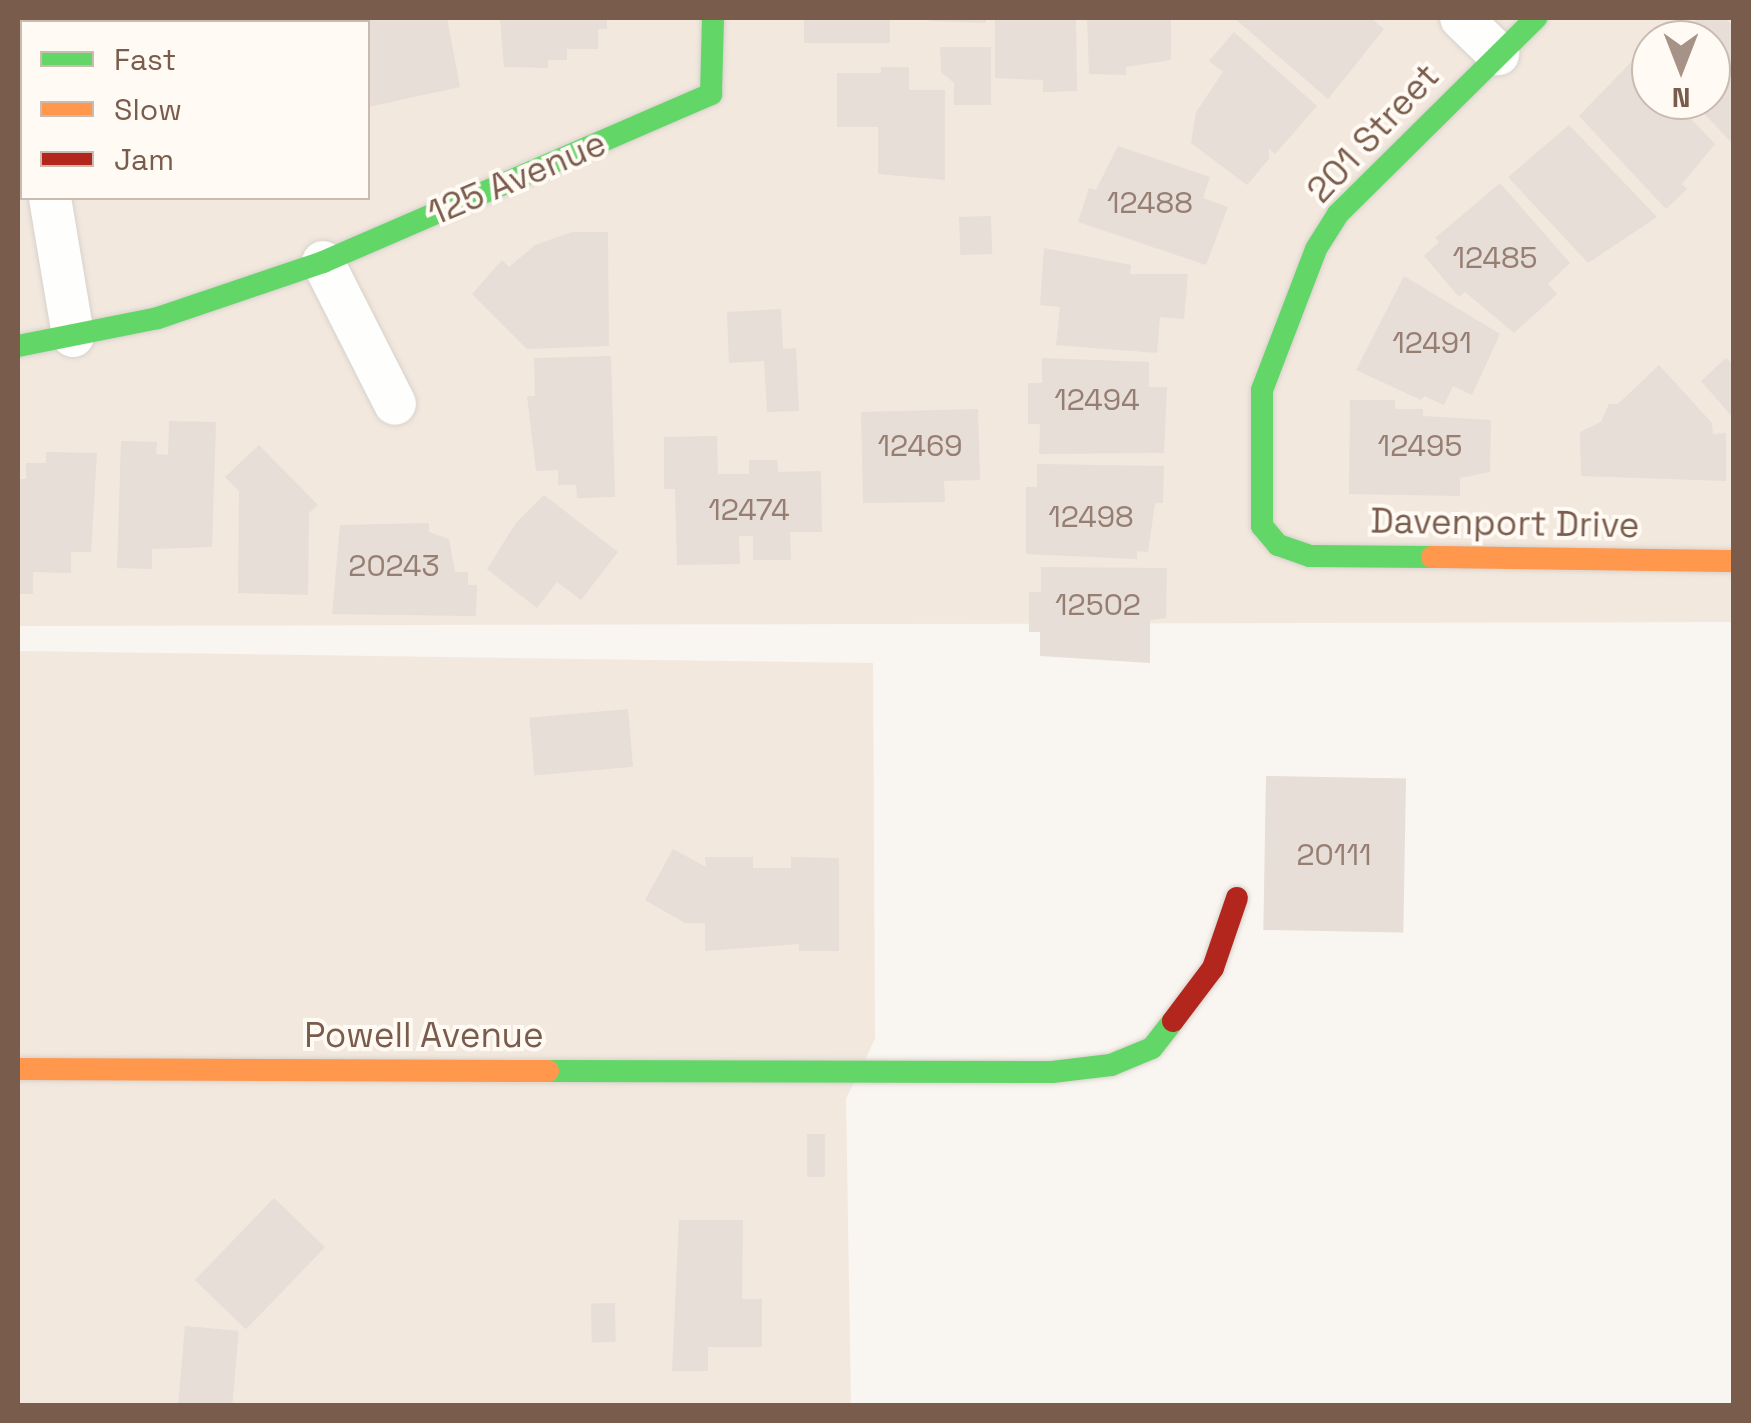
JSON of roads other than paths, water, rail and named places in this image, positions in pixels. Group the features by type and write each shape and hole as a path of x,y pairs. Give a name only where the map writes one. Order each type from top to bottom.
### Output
{"street":[{"name":"125 Avenue","path":"18,346 158,318 324,262 712,94 713,18"},
{"path":"1460,18 1498,54"},
{"name":"201 Street","path":"1278,545 1262,526 1259,509 1262,390 1294,292 1338,214 1536,18"},
{"path":"50,200 73,336"},
{"path":"324,262 395,404"},
{"name":"Davenport Drive","path":"1278,545 1310,556 1734,561"},
{"name":"Powell Avenue","path":"18,1069 1052,1072 1111,1065 1152,1048 1213,968 1237,898"}]}
